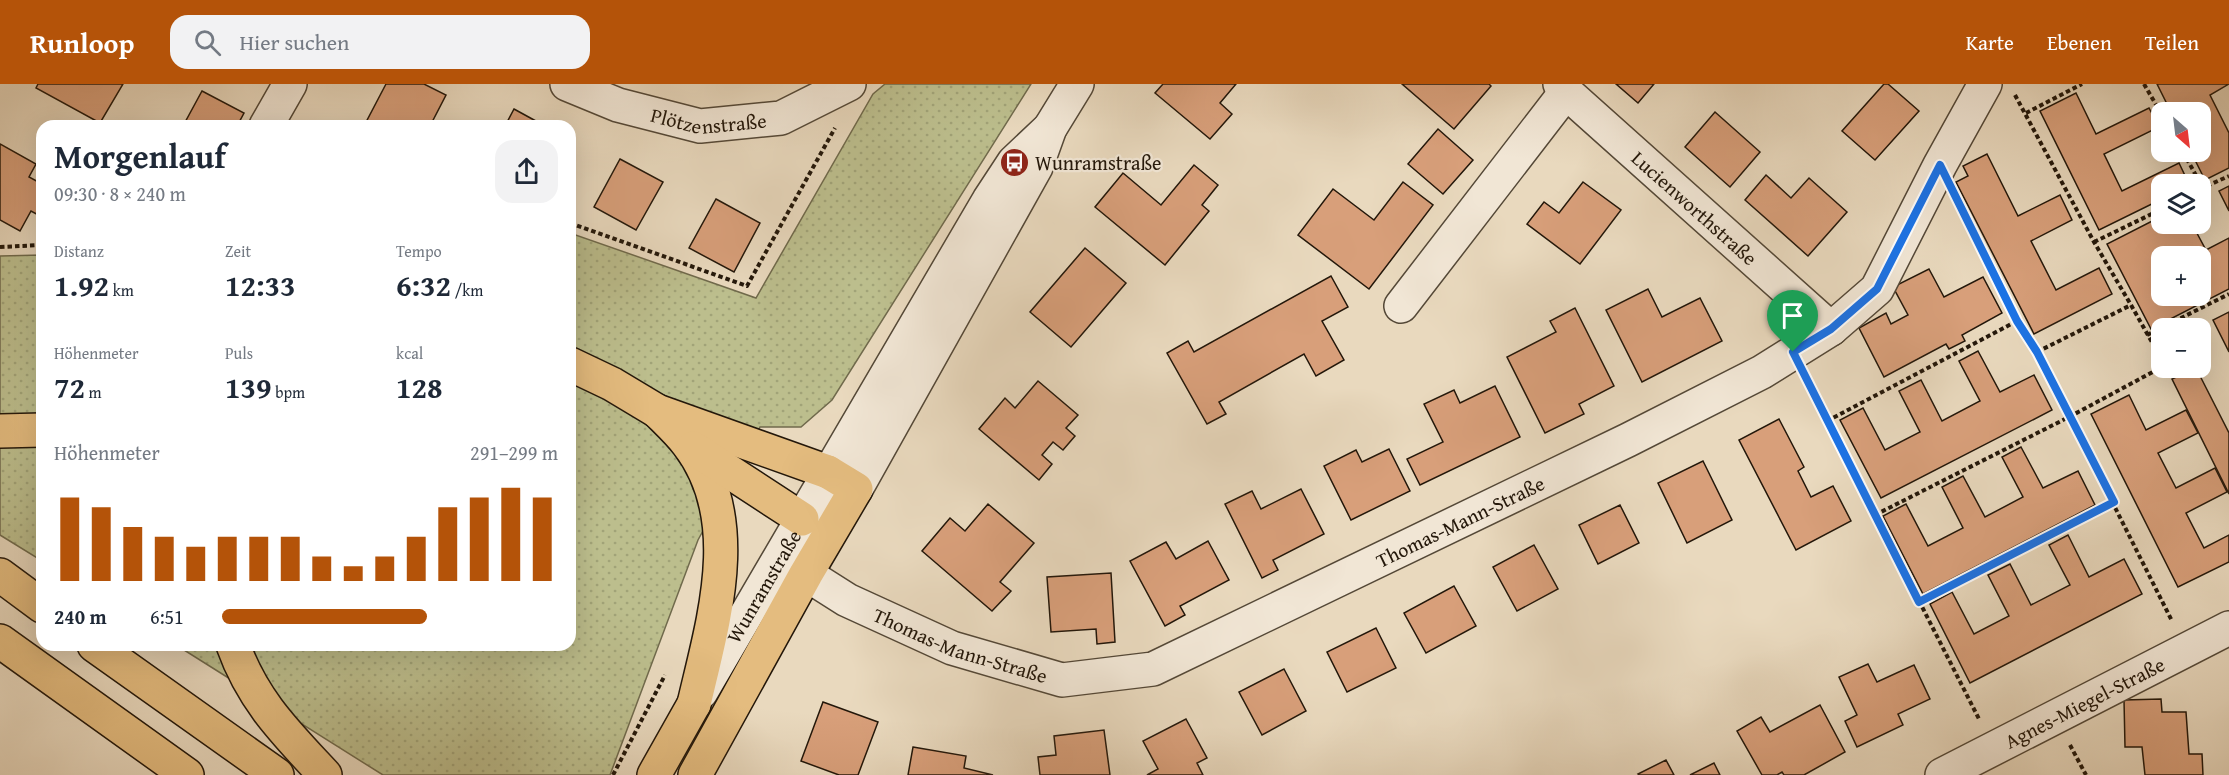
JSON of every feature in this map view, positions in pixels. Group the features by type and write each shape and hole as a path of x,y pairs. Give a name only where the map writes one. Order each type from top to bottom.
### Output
{"main road":[{"path":"576,367 612,384 657,411 828,472 856,489"},
{"path":"657,411 689,445 705,473 716,500 721,539 719,582 713,622 694,704"},
{"path":"0,431 36,430"},
{"path":"689,445 816,526"},
{"name":"Wunramstraße","path":"695,775 806,574 816,526 856,489"},
{"path":"0,574 36,601"},
{"path":"0,641 187,775"},
{"path":"102,651 277,775"},
{"path":"236,651 253,690 272,717 325,775"},
{"name":"Wunramstraße","path":"654,775 694,704"}],"street":[{"path":"269,120 290,84"},
{"name":"Plötzenstraße","path":"567,84 618,105 700,126 781,118 845,87"},
{"name":"Wunramstraße","path":"856,489 1036,167 1050,129 1077,84"},
{"path":"1401,306 1563,88"},
{"name":"Lucienworthstraße","path":"1563,88 1831,329"},
{"name":"Thomas-Mann-Straße","path":"806,574 847,600 952,648 1062,680 1153,669 1628,440 1762,372 1831,329 1877,289 1940,165 2000,89"},
{"name":"Wunramstraße","path":"694,704 816,526 828,472 989,200 1014,162 1050,129"},
{"name":"Agnes-Miegel-Straße","path":"1942,775 2229,628"}],"path":[{"path":"2026,113 2082,84"},
{"path":"2144,84 2154,102"},
{"path":"576,225 747,286 848,105 845,87"},
{"path":"2000,89 2026,113 2094,242 2151,342"},
{"path":"1940,165 2017,321 2037,352 2114,502 2186,650"},
{"path":"2211,184 2229,176"},
{"path":"2094,242 2151,214"},
{"path":"0,247 36,245"},
{"path":"2147,335 2229,294"},
{"path":"2037,352 2131,304"},
{"path":"1827,421 2017,321"},
{"path":"1793,352 1974,712"},
{"path":"1875,515 2151,373"},
{"path":"1919,602 2114,502"}],"green space":[{"path":"885,84 1031,84 832,400 801,427 760,427 698,540 610,775 383,775 186,651 576,651 576,235 756,298 873,94"},
{"path":"36,255 36,557 0,535 0,256"}],"building":[{"path":"38,84 123,84 102,120 95,120 36,88"},
{"path":"386,84 424,84 446,95 433,120 367,120"},
{"path":"1163,84 1236,84 1220,103 1232,114 1210,139 1155,93"},
{"path":"1402,84 1489,84 1491,86 1454,129"},
{"path":"1616,84 1654,84 1638,103"},
{"path":"1884,84 1888,84 1919,111 1875,160 1842,131"},
{"path":"2157,84 2229,84 2210,95 2229,133 2229,168 2211,177 2211,174 2202,174 2196,162 2211,162 2211,102 2166,102"},
{"path":"202,91 244,113 240,120 186,120"},
{"path":"2076,93 2096,134 2149,108 2151,131 2104,154 2122,191 2151,177 2151,204 2099,230 2040,111"},
{"path":"514,109 534,120 508,120"},
{"path":"1715,112 1760,152 1730,187 1685,147"},
{"path":"1438,129 1473,160 1443,194 1408,164"},
{"path":"0,144 36,164 29,177 36,181 36,214 31,211 20,231 0,220"},
{"path":"1987,154 2018,216 2060,195 2072,220 2031,241 2056,290 2099,268 2112,294 2034,334 1956,182 1968,176 1963,166"},
{"path":"620,159 663,182 636,230 594,207"},
{"path":"2179,163 2184,174 2157,174"},
{"path":"1194,165 1218,185 1202,205 1209,211 1165,265 1095,207 1123,173 1161,205"},
{"path":"1766,175 1791,198 1809,178 1847,212 1808,256 1745,200"},
{"path":"1403,182 1433,205 1369,289 1298,235 1333,189 1374,220"},
{"path":"1583,182 1621,210 1580,264 1527,224 1544,202 1559,213"},
{"path":"2229,186 2229,211 2219,191"},
{"path":"716,199 760,223 734,272 689,248"},
{"path":"2151,222 2151,234 2197,234 2204,246 2151,246 2151,306 2196,306 2172,318 2151,318 2151,329 2107,244"},
{"path":"2229,238 2229,289 2211,298 2211,247"},
{"path":"1085,248 1126,283 1071,347 1030,312"},
{"path":"1929,269 1944,297 1983,277 2002,313 1962,335 1965,341 1949,349 1946,344 1884,377 1859,328 1886,313 1891,324 1908,315 1893,287"},
{"path":"1331,276 1348,307 1322,321 1344,360 1316,376 1304,354 1219,402 1226,414 1207,424 1167,353 1188,341 1194,352"},
{"path":"1648,289 1662,317 1700,298 1722,341 1642,382 1606,310"},
{"path":"1575,308 1614,386 1579,404 1584,414 1545,433 1507,357 1556,332 1550,321"},
{"path":"2229,312 2229,352 2213,320"},
{"path":"1978,351 2000,392 2034,375 2052,410 1881,498 1840,420 1863,408 1885,450 1920,432 1899,391 1921,380 1942,421 1980,401 1959,361"},
{"path":"2201,378 2229,433 2229,494 2172,379"},
{"path":"1038,381 1078,415 1066,428 1075,436 1063,450 1053,442 1042,455 1052,464 1039,480 979,429 1005,398 1015,408"},
{"path":"1495,386 1520,437 1420,485 1407,459 1443,442 1424,404 1454,390 1460,403"},
{"path":"2129,395 2146,430 2186,410 2198,433 2158,453 2176,488 2215,468 2227,492 2186,513 2204,548 2229,535 2229,562 2178,587 2091,414"},
{"path":"1779,419 1804,467 1798,471 1811,497 1833,486 1851,521 1796,550 1739,440"},
{"path":"2021,447 2043,488 2078,471 2095,505 1923,594 1883,516 1906,504 1928,546 1963,528 1942,487 1963,476 1985,517 2023,497 2002,457"},
{"path":"1389,449 1410,491 1351,520 1324,466 1356,450 1362,462"},
{"path":"1703,461 1732,520 1687,543 1658,483"},
{"path":"1301,489 1324,534 1273,560 1278,570 1262,578 1225,504 1252,491 1261,509"},
{"path":"988,504 1034,543 1000,582 1011,591 992,611 922,551 950,518 965,531"},
{"path":"1620,505 1639,543 1598,564 1579,525"},
{"path":"2068,535 2089,577 2124,559 2142,594 1970,683 1930,604 1952,592 1974,634 2009,616 1988,575 2010,564 2031,605 2070,585 2049,545"},
{"path":"1208,541 1229,580 1180,606 1185,615 1165,626 1130,561 1166,542 1176,559"},
{"path":"1534,545 1558,589 1517,611 1493,567"},
{"path":"1111,573 1115,642 1097,644 1096,629 1051,632 1047,577"},
{"path":"1454,586 1476,626 1426,653 1404,613"},
{"path":"1376,628 1396,668 1347,692 1327,652"},
{"path":"1868,664 1877,682 1914,665 1930,699 1898,714 1903,725 1857,747 1845,721 1857,715 1839,677"},
{"path":"1284,669 1306,711 1262,735 1239,692"},
{"path":"2161,699 2162,712 2186,712 2189,754 2202,754 2203,775 2145,775 2142,747 2125,747 2124,700"},
{"path":"823,702 878,722 858,775 839,775 801,761"},
{"path":"1820,705 1845,752 1804,775 1784,775 1782,772 1777,775 1762,775 1737,731 1761,717 1770,732"},
{"path":"1186,719 1207,758 1197,763 1203,775 1147,775 1158,769 1143,741"},
{"path":"1104,730 1110,775 1040,775 1038,757 1056,755 1054,736"},
{"path":"913,747 966,756 964,768 993,775 908,775"},
{"path":"1666,760 1674,775 1638,774"},
{"path":"1714,763 1720,775 1690,775"}],"place":[{"name":"Wunramstraße","path":"1014,162"}],"route":[{"path":"1940,165 2017,321 2037,352 2114,502 1919,602 1793,352 1831,329 1877,289 1940,165"}]}
